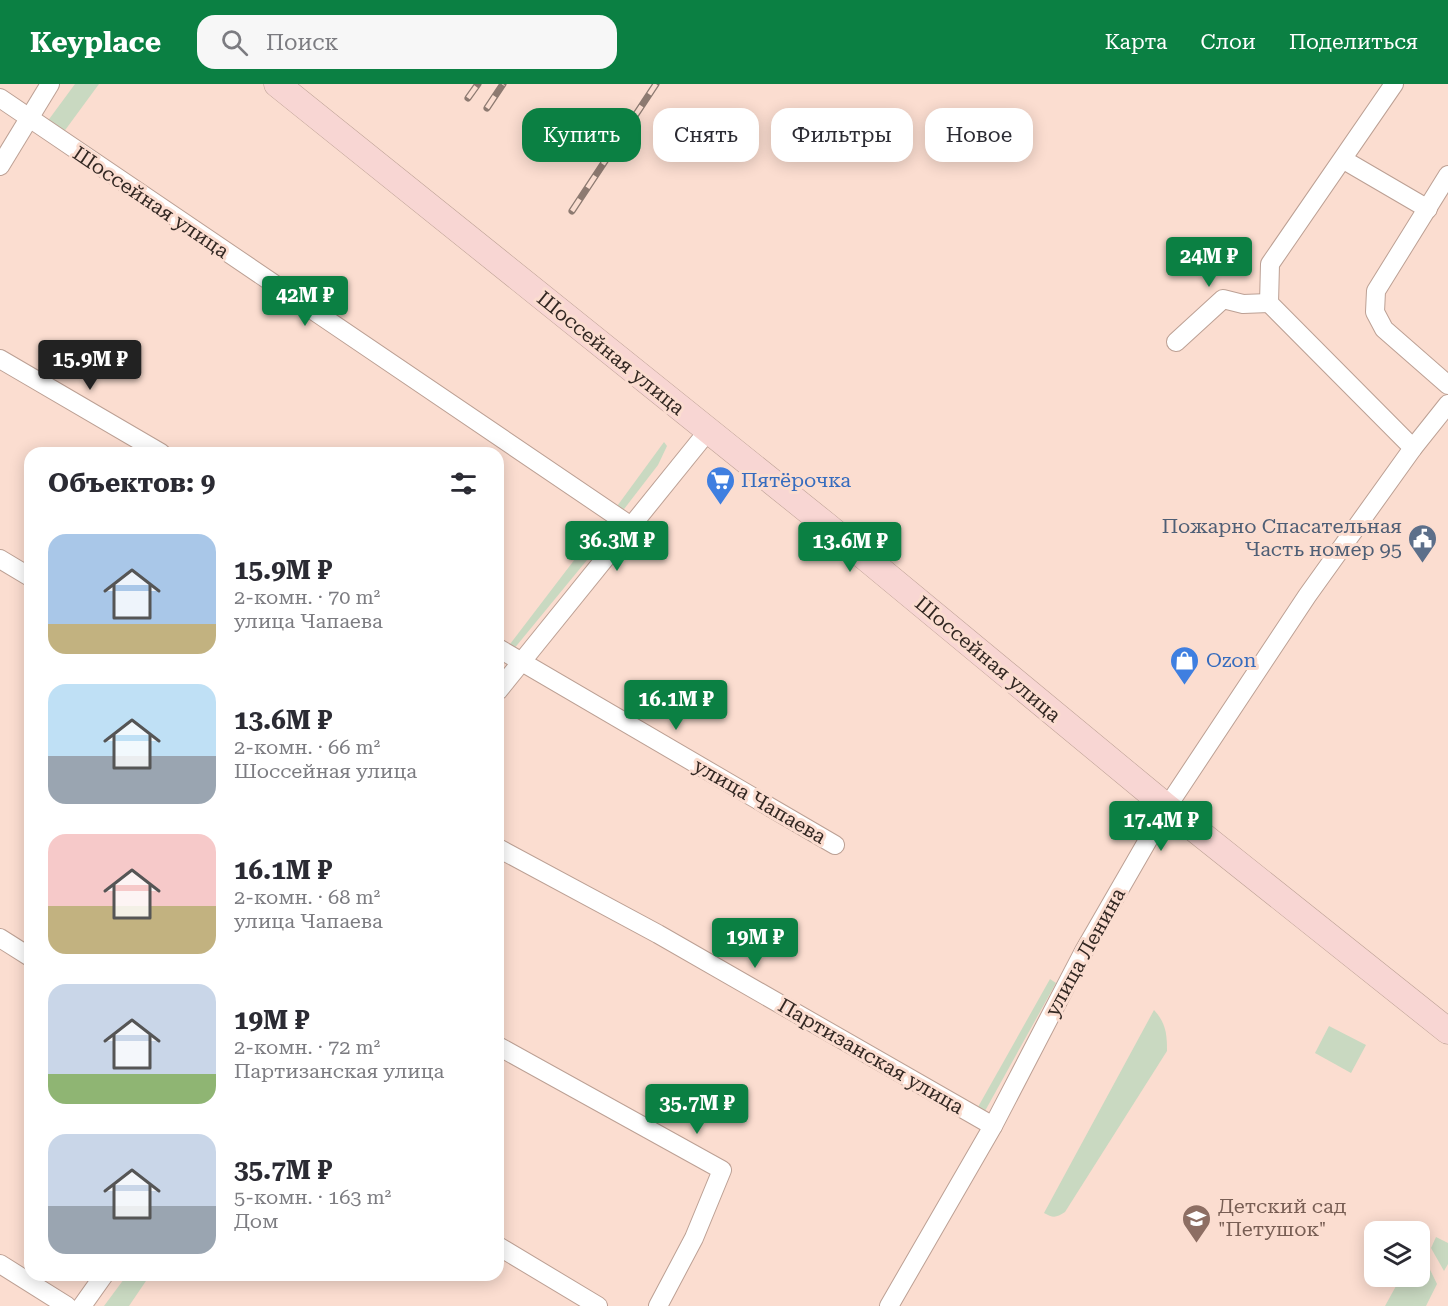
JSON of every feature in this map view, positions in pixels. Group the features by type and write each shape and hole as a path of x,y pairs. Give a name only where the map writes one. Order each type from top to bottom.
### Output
{"main road":[{"name":"Шоссейная улица","path":"277,84 708,430 1167,807 1448,1031"}],"street":[{"path":"0,166 50,84"},
{"path":"1394,84 1344,160 1270,264 1269,303 1413,448"},
{"name":"Шоссейная улица","path":"0,98 631,526"},
{"path":"1344,160 1428,209"},
{"path":"1448,175 1376,291 1375,312 1384,329 1448,385"},
{"path":"1176,342 1223,299 1243,304 1269,303"},
{"path":"0,360 151,447"},
{"name":"улица Ленина","path":"889,1306 993,1126 1084,951 1167,807 1307,596 1413,448 1448,404"},
{"path":"504,684 708,430"},
{"path":"0,559 24,573"},
{"name":"улица Чапаева","path":"504,652 835,845"},
{"name":"Партизанская улица","path":"504,851 668,940 993,1126"},
{"path":"0,938 24,953"},
{"path":"504,1049 722,1170 694,1238 658,1306"},
{"path":"504,1250 598,1306"},
{"path":"0,1264 24,1279"},
{"path":"28,1281 68,1306"},
{"path":"81,1306 100,1281"}],"green space":[{"path":"75,84 99,84 63,133 47,122"},
{"path":"664,442 667,446 658,465 621,513 615,509"},
{"path":"604,521 605,533 601,543 513,650 507,648"},
{"path":"1050,979 1056,983 985,1111 978,1107"},
{"path":"1154,1010 1165,1029 1167,1051 1065,1212 1054,1217 1044,1213"},
{"path":"1329,1026 1366,1045 1351,1073 1315,1053"},
{"path":"1436,1237 1448,1243 1448,1264 1444,1271 1431,1248"},
{"path":"1430,1270 1437,1284 1426,1306 1385,1306 1395,1287 1430,1287"},
{"path":"123,1281 146,1281 129,1306 104,1306"}],"railway":[{"path":"468,98 478,84"},
{"path":"487,108 503,84"},
{"path":"572,211 656,84"}],"place":[{"name":"Пятёрочка","path":"720,506"},
{"name":"Пожарно Спасательная Часть номер 95","path":"1423,564"},
{"name":"Ozon","path":"1185,686"},
{"name":"Детский сад \"Петушок\"","path":"1197,1244"}]}
